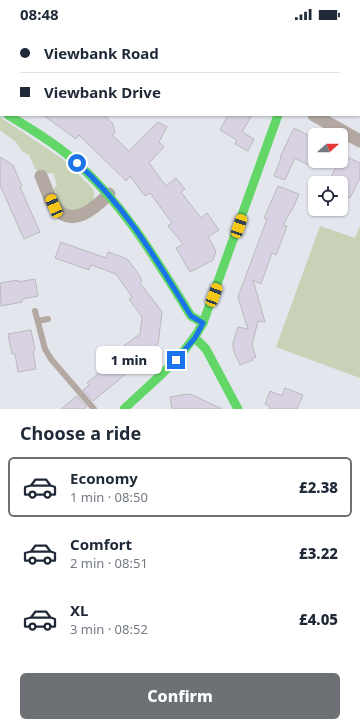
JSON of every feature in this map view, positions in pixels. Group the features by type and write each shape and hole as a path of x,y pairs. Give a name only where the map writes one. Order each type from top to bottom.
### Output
{"street":[{"path":"10,116 68,155 109,194 146,242 191,316 203,323"},
{"path":"124,409 178,357 195,338 203,323 222,274 278,116"},
{"path":"316,116 360,141"},
{"path":"45,180 54,206 64,215 74,217 84,215 99,204 109,194"},
{"path":"195,338 206,349 238,409"}],"lane":[{"path":"36,311 45,349 51,359 94,409"},
{"path":"38,321 48,319"}],"green space":[{"path":"0,117 64,160 93,189 94,196 90,204 82,211 65,211 51,191 57,185 53,173 45,173 43,169 36,170 29,155 22,151 16,142 0,130"},
{"path":"320,226 355,238 360,226 360,378 276,347"}],"building":[{"path":"44,116 105,116 113,124 115,133 112,135 129,151 158,122 167,127 159,142 164,147 149,163 166,186 176,178 185,189 181,192 201,218 207,213 219,230 208,237 216,251 213,260 190,272 176,248 183,244 168,226 172,223 150,193 145,196 130,176 126,181 79,135 76,139"},
{"path":"227,116 251,116 242,132 254,139 248,151 235,144 237,140 220,130"},
{"path":"294,128 308,135 308,165 295,158 285,180 274,176 281,158 280,157"},
{"path":"0,157 13,165 22,186 20,187 40,232 24,239 0,185"},
{"path":"348,158 360,163 360,178 350,198 348,197 348,176 332,176 336,168 348,168"},
{"path":"278,186 299,194 283,225 287,226 276,255 272,253 261,284 253,280 265,322 258,321 252,345 256,357 252,359 253,360 240,365 233,349 233,343 238,327 248,329 238,298 267,219 264,218"},
{"path":"61,242 106,258 108,252 125,258 139,275 142,281 140,283 162,312 158,344 124,370 127,373 93,401 83,390 89,385 87,383 125,351 122,347 140,334 142,317 129,299 132,297 116,274 91,265 89,270 55,258"},
{"path":"35,279 38,296 22,299 22,302 1,306 0,283"},
{"path":"31,330 35,350 33,351 36,369 18,372 15,354 12,354 8,334"},
{"path":"285,388 303,395 297,409 269,409 270,406 265,404 270,391 282,396"},
{"path":"188,394 222,409 172,409 170,397"},
{"path":"77,396 87,407 84,409 61,409"}],"traffic: fast":[{"path":"10,116 62,150 88,173 136,231 191,316 203,323"},
{"path":"124,409 177,358 196,335 203,323 278,116"},
{"path":"195,338 206,349 238,409"}],"route":[{"path":"77,163 109,194 121,209 146,242 191,316 203,323 195,338 176,360"}]}
